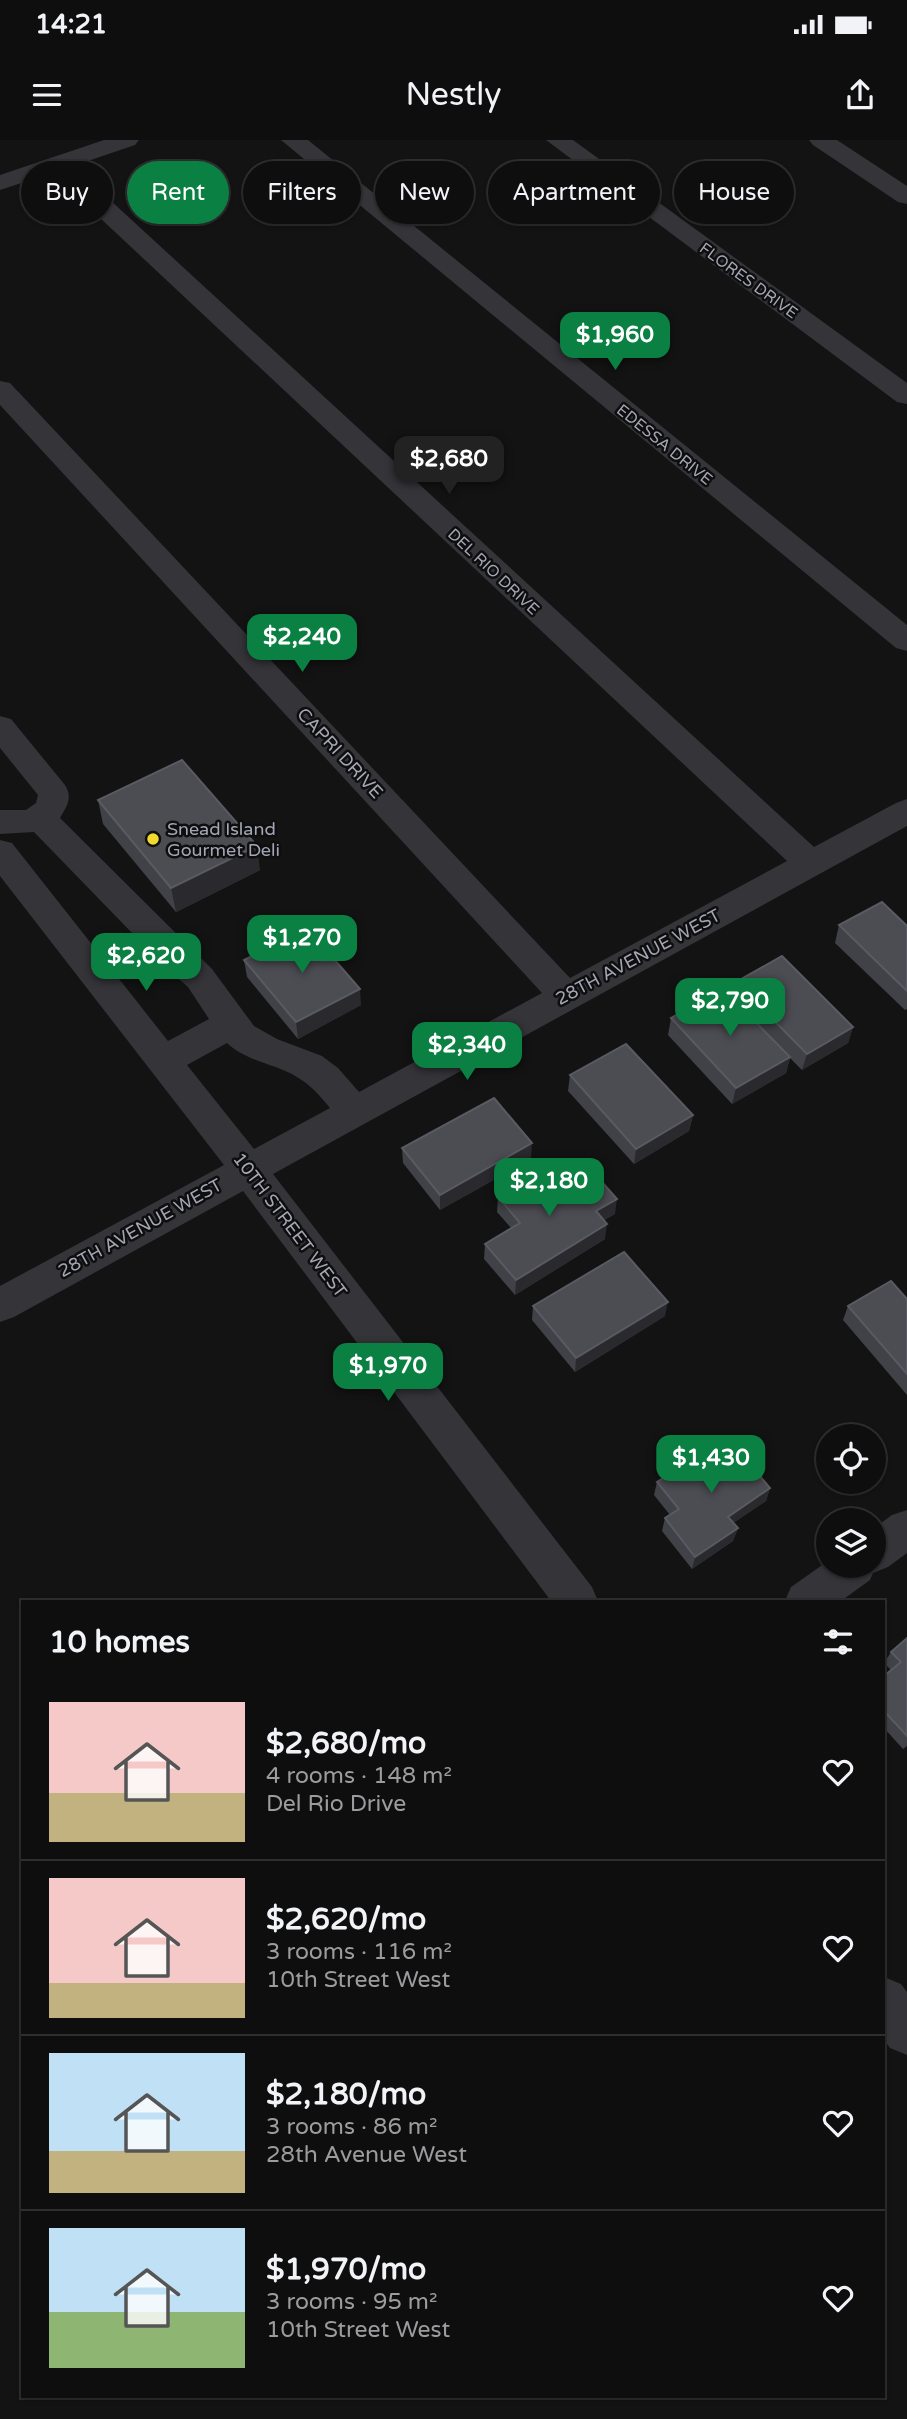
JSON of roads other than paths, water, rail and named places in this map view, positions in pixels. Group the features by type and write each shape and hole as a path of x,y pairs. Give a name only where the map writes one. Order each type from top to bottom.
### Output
{"street":[{"path":"65,161 127,140"},
{"name":"EDESSA DRIVE","path":"293,140 907,641"},
{"name":"FLORES DRIVE","path":"558,140 907,396"},
{"path":"821,140 907,197"},
{"path":"0,183 21,176"},
{"name":"DEL RIO DRIVE","path":"113,217 810,863"},
{"name":"CAPRI DRIVE","path":"0,388 566,996"},
{"path":"0,727 54,793 49,810 33,821 17,824 0,822"},
{"name":"28TH AVENUE WEST","path":"0,1305 907,811"},
{"path":"39,817 178,959 200,978 244,1039 263,1051 278,1054 320,1073 354,1111"},
{"name":"10TH STREET WEST","path":"0,852 248,1169 576,1600"},
{"path":"163,1061 231,1024"},
{"path":"886,1544 907,1529"},
{"path":"807,1600 838,1578"},
{"path":"885,2002 907,2031"}],"place":[{"name":"Snead Island Gourmet Deli","path":"153,839"}]}
